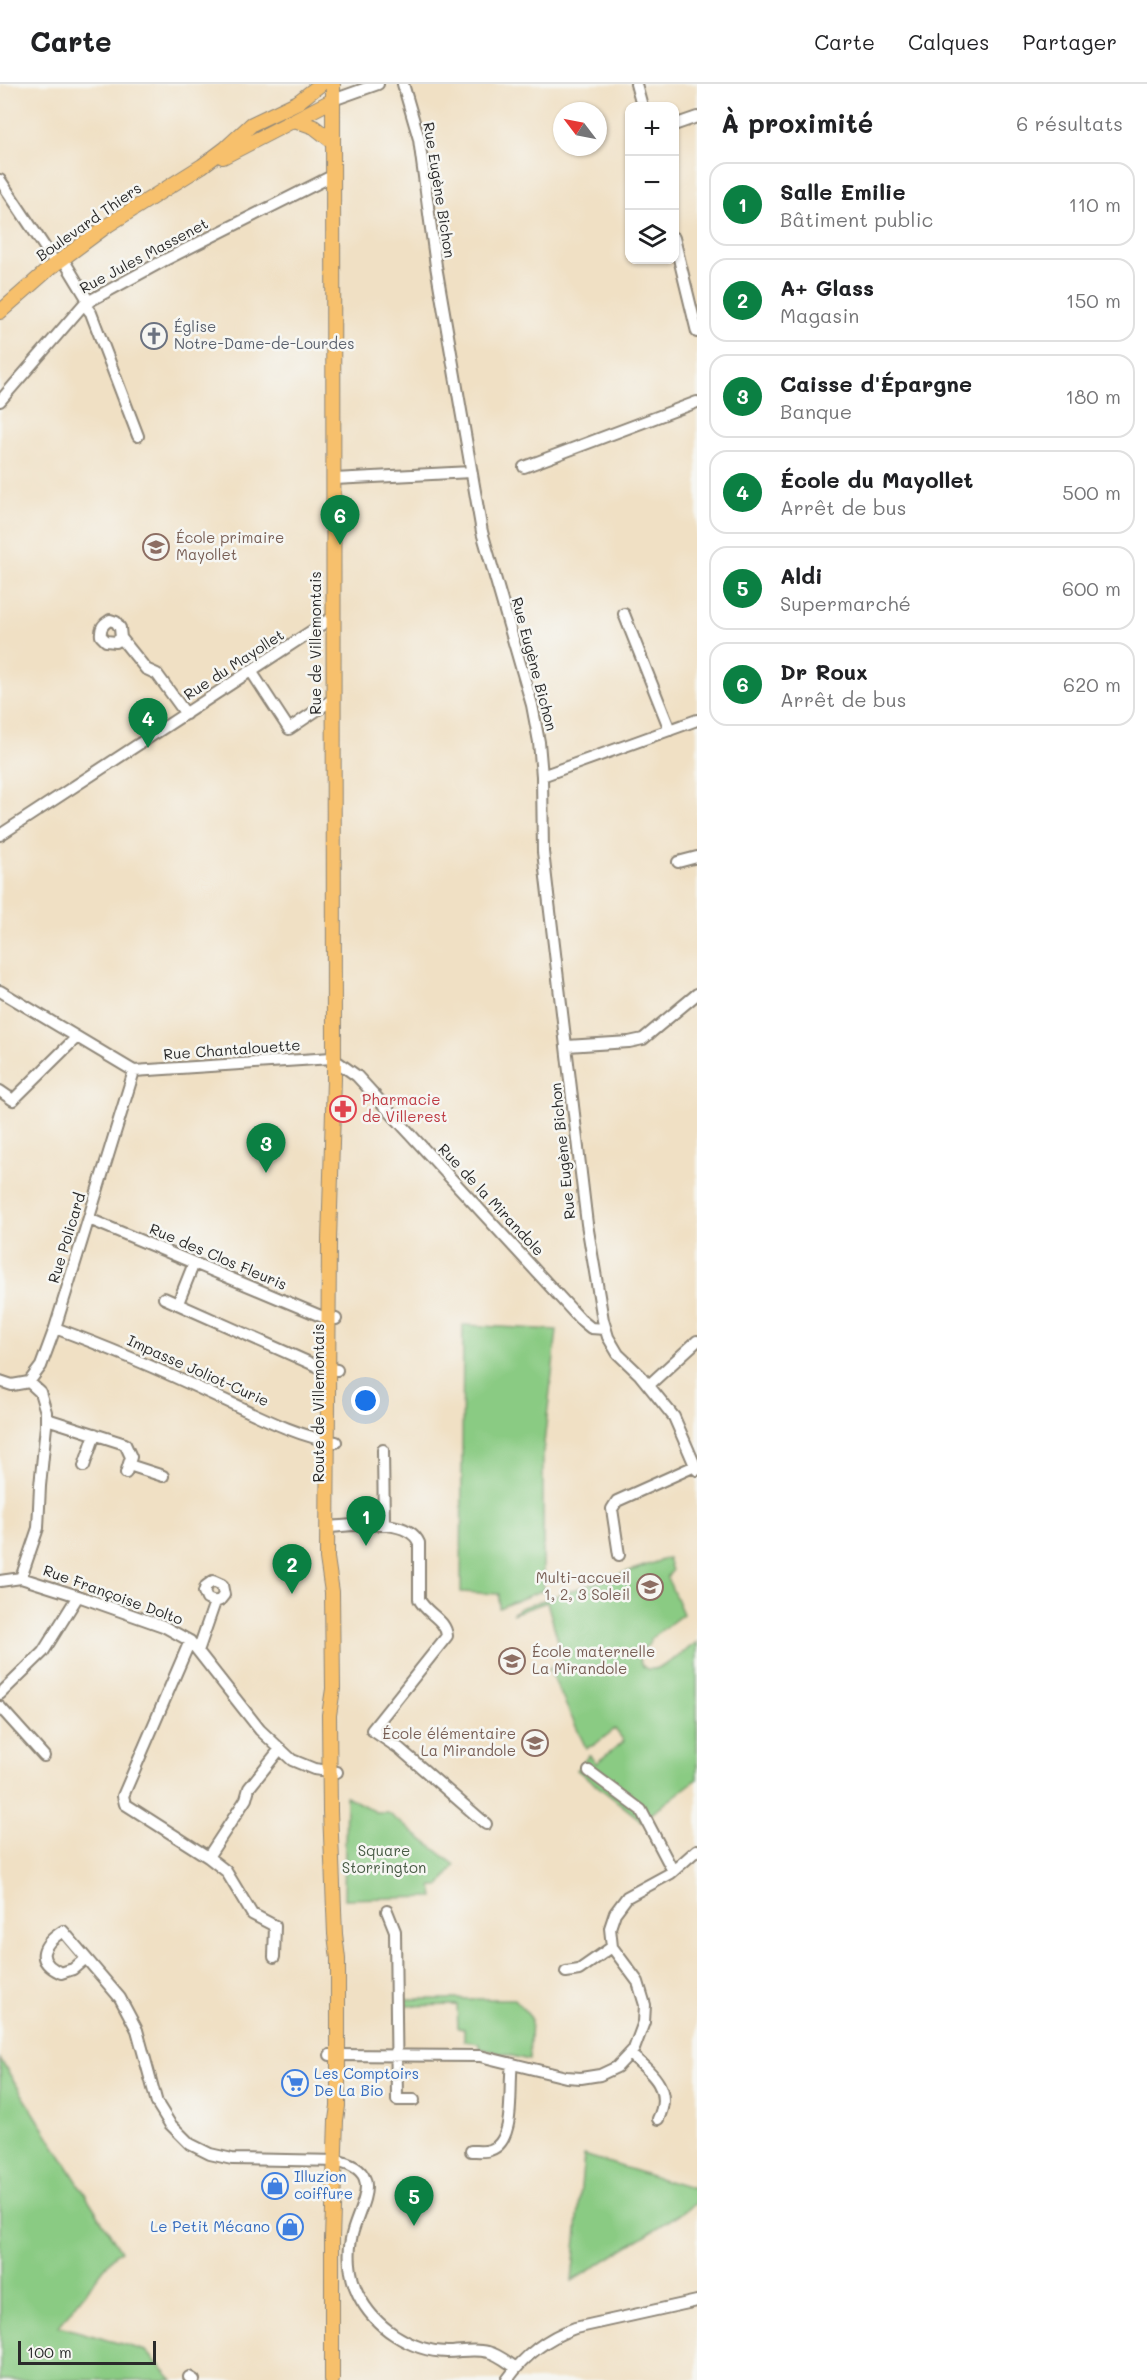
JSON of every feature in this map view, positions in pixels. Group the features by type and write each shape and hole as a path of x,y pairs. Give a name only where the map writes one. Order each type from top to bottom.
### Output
{"main road":[{"name":"Boulevard Thiers","path":"0,312 60,261 108,225 202,166 252,124 298,102 321,84"},
{"name":"Rue de Villemontais","path":"332,1058 333,84"},
{"name":"Boulevard Thiers","path":"298,102 317,99 333,100"},
{"name":"Boulevard Thiers","path":"202,166 333,100"},
{"path":"294,120 314,127 332,141"},
{"name":"Route de Villemontais","path":"332,1058 329,1240 332,1319 332,1527 336,1565 332,1592 333,1689 329,1714 338,1810 333,1831 335,1934 332,2380"}],"street":[{"path":"333,100 378,84"},
{"name":"Rue Eugène Bichon","path":"403,84 419,139 436,266 482,532 532,705 539,742 543,852 587,1224 605,1329 618,1354 649,1385 674,1417 696,1470"},
{"path":"636,84 641,102"},
{"path":"679,124 697,117"},
{"name":"Rue Jules Massenet","path":"0,401 87,303 163,261 332,176"},
{"path":"0,180 60,261 87,303 138,436"},
{"path":"679,250 692,289 697,332"},
{"path":"524,467 697,402"},
{"path":"334,479 471,472"},
{"path":"624,614 670,730"},
{"name":"Rue du Mayollet","path":"0,835 333,617"},
{"path":"121,638 146,669 157,674 186,714"},
{"path":"251,671 289,729 332,700"},
{"path":"542,776 697,720"},
{"path":"678,862 697,857"},
{"path":"0,990 134,1071"},
{"path":"567,1046 629,1042 643,1038 697,994"},
{"path":"0,1091 13,1100 77,1037"},
{"name":"Rue Chantalouette","path":"134,1071 332,1058"},
{"name":"Rue de la Mirandole","path":"332,1058 357,1076 579,1319 591,1328 605,1329"},
{"name":"Rue Policard","path":"29,1382 40,1366 56,1328 134,1071"},
{"name":"Rue des Clos Fleuris","path":"89,1219 332,1319"},
{"path":"178,1303 194,1263"},
{"path":"165,1298 319,1367 332,1369"},
{"name":"Impasse Joliot-Curie","path":"56,1328 128,1355 270,1420 332,1442"},
{"path":"649,1385 697,1341"},
{"path":"0,1381 12,1384 29,1382 40,1392 47,1419 38,1528 21,1578"},
{"path":"47,1419 124,1444 131,1457 127,1469 163,1476"},
{"path":"84,1466 95,1434"},
{"path":"383,1449 384,1525"},
{"path":"619,1555 612,1509 617,1501 696,1470"},
{"path":"332,1527 384,1525 405,1528 416,1537 419,1543 419,1599 422,1605 441,1622 447,1633 445,1641 372,1730 408,1756 486,1824"},
{"name":"Rue Françoise Dolto","path":"0,1581 21,1578 163,1626 190,1641 260,1730 292,1760 314,1769 333,1771"},
{"path":"0,1694 43,1652 78,1596"},
{"path":"198,1651 215,1602"},
{"path":"190,1641 123,1796 125,1804 226,1871 252,1914 275,1926 274,1957"},
{"path":"0,1707 44,1756"},
{"path":"208,1857 246,1799 249,1788 280,1749"},
{"path":"589,1771 641,1810 673,1871"},
{"path":"334,2055 480,2056 566,2077 581,2078 600,2075 617,2067 630,2054 642,2028 645,2005 638,1982 612,1947 610,1928 620,1903 673,1871 697,1850"},
{"path":"387,1911 395,1931 397,2100 414,2100"},
{"path":"566,1972 579,1970 612,1947"},
{"path":"86,1958 120,1998 136,2030 157,2103 170,2124 190,2144 210,2154 232,2159 332,2160 355,2166 365,2180 367,2194 353,2230 350,2259 354,2284 367,2309 385,2328 410,2343 439,2352 475,2350 489,2352 516,2368"},
{"path":"630,2054 664,2091 664,2107 658,2119"},
{"path":"471,2151 491,2150 502,2141 509,2124 509,2079 512,2064"},
{"path":"507,2380 532,2352 567,2331 697,2301"}],"green space":[{"path":"463,1325 557,1330 543,1452 543,1590 499,1608 499,1594 461,1592"},
{"path":"668,1558 672,1571 667,1577 683,1614 650,1639 650,1644 641,1650 639,1658 643,1666 649,1669 657,1668 697,1642 697,1779 642,1821 577,1770 589,1755 596,1763 624,1741 615,1729 594,1745 586,1748 549,1669 557,1666 563,1658 547,1602 512,1614 520,1608"},
{"name":"Square Storrington","path":"346,1796 378,1813 388,1813 455,1865 440,1886 432,1886 434,1897 344,1899"},
{"path":"402,1999 515,1999 531,2018 529,2060 479,2048 479,2043 464,2041 464,2029 458,2028 457,2005 402,2006"},
{"path":"0,2059 121,2251 115,2254 59,2326 146,2351 173,2380 0,2380"},
{"path":"584,2155 697,2190 697,2203 572,2281"}],"place":[{"name":"Église Notre-Dame-de-Lourdes","path":"154,336"},
{"name":"Dr Roux","path":"340,545"},
{"name":"École primaire Mayollet","path":"156,547"},
{"name":"École du Mayollet","path":"148,748"},
{"name":"Pharmacie de Villerest","path":"343,1109"},
{"name":"Caisse d'Épargne","path":"266,1173"},
{"name":"Salle Emilie","path":"366,1546"},
{"name":"Multi-accueil 1, 2, 3 Soleil","path":"650,1587"},
{"name":"A+ Glass","path":"292,1594"},
{"name":"École maternelle La Mirandole","path":"512,1661"},
{"name":"École élémentaire La Mirandole","path":"535,1743"},
{"name":"Les Comptoirs De La Bio","path":"295,2083"},
{"name":"Illuzion coiffure","path":"275,2186"},
{"name":"Aldi","path":"414,2226"},
{"name":"Le Petit Mécano","path":"290,2227"}]}
